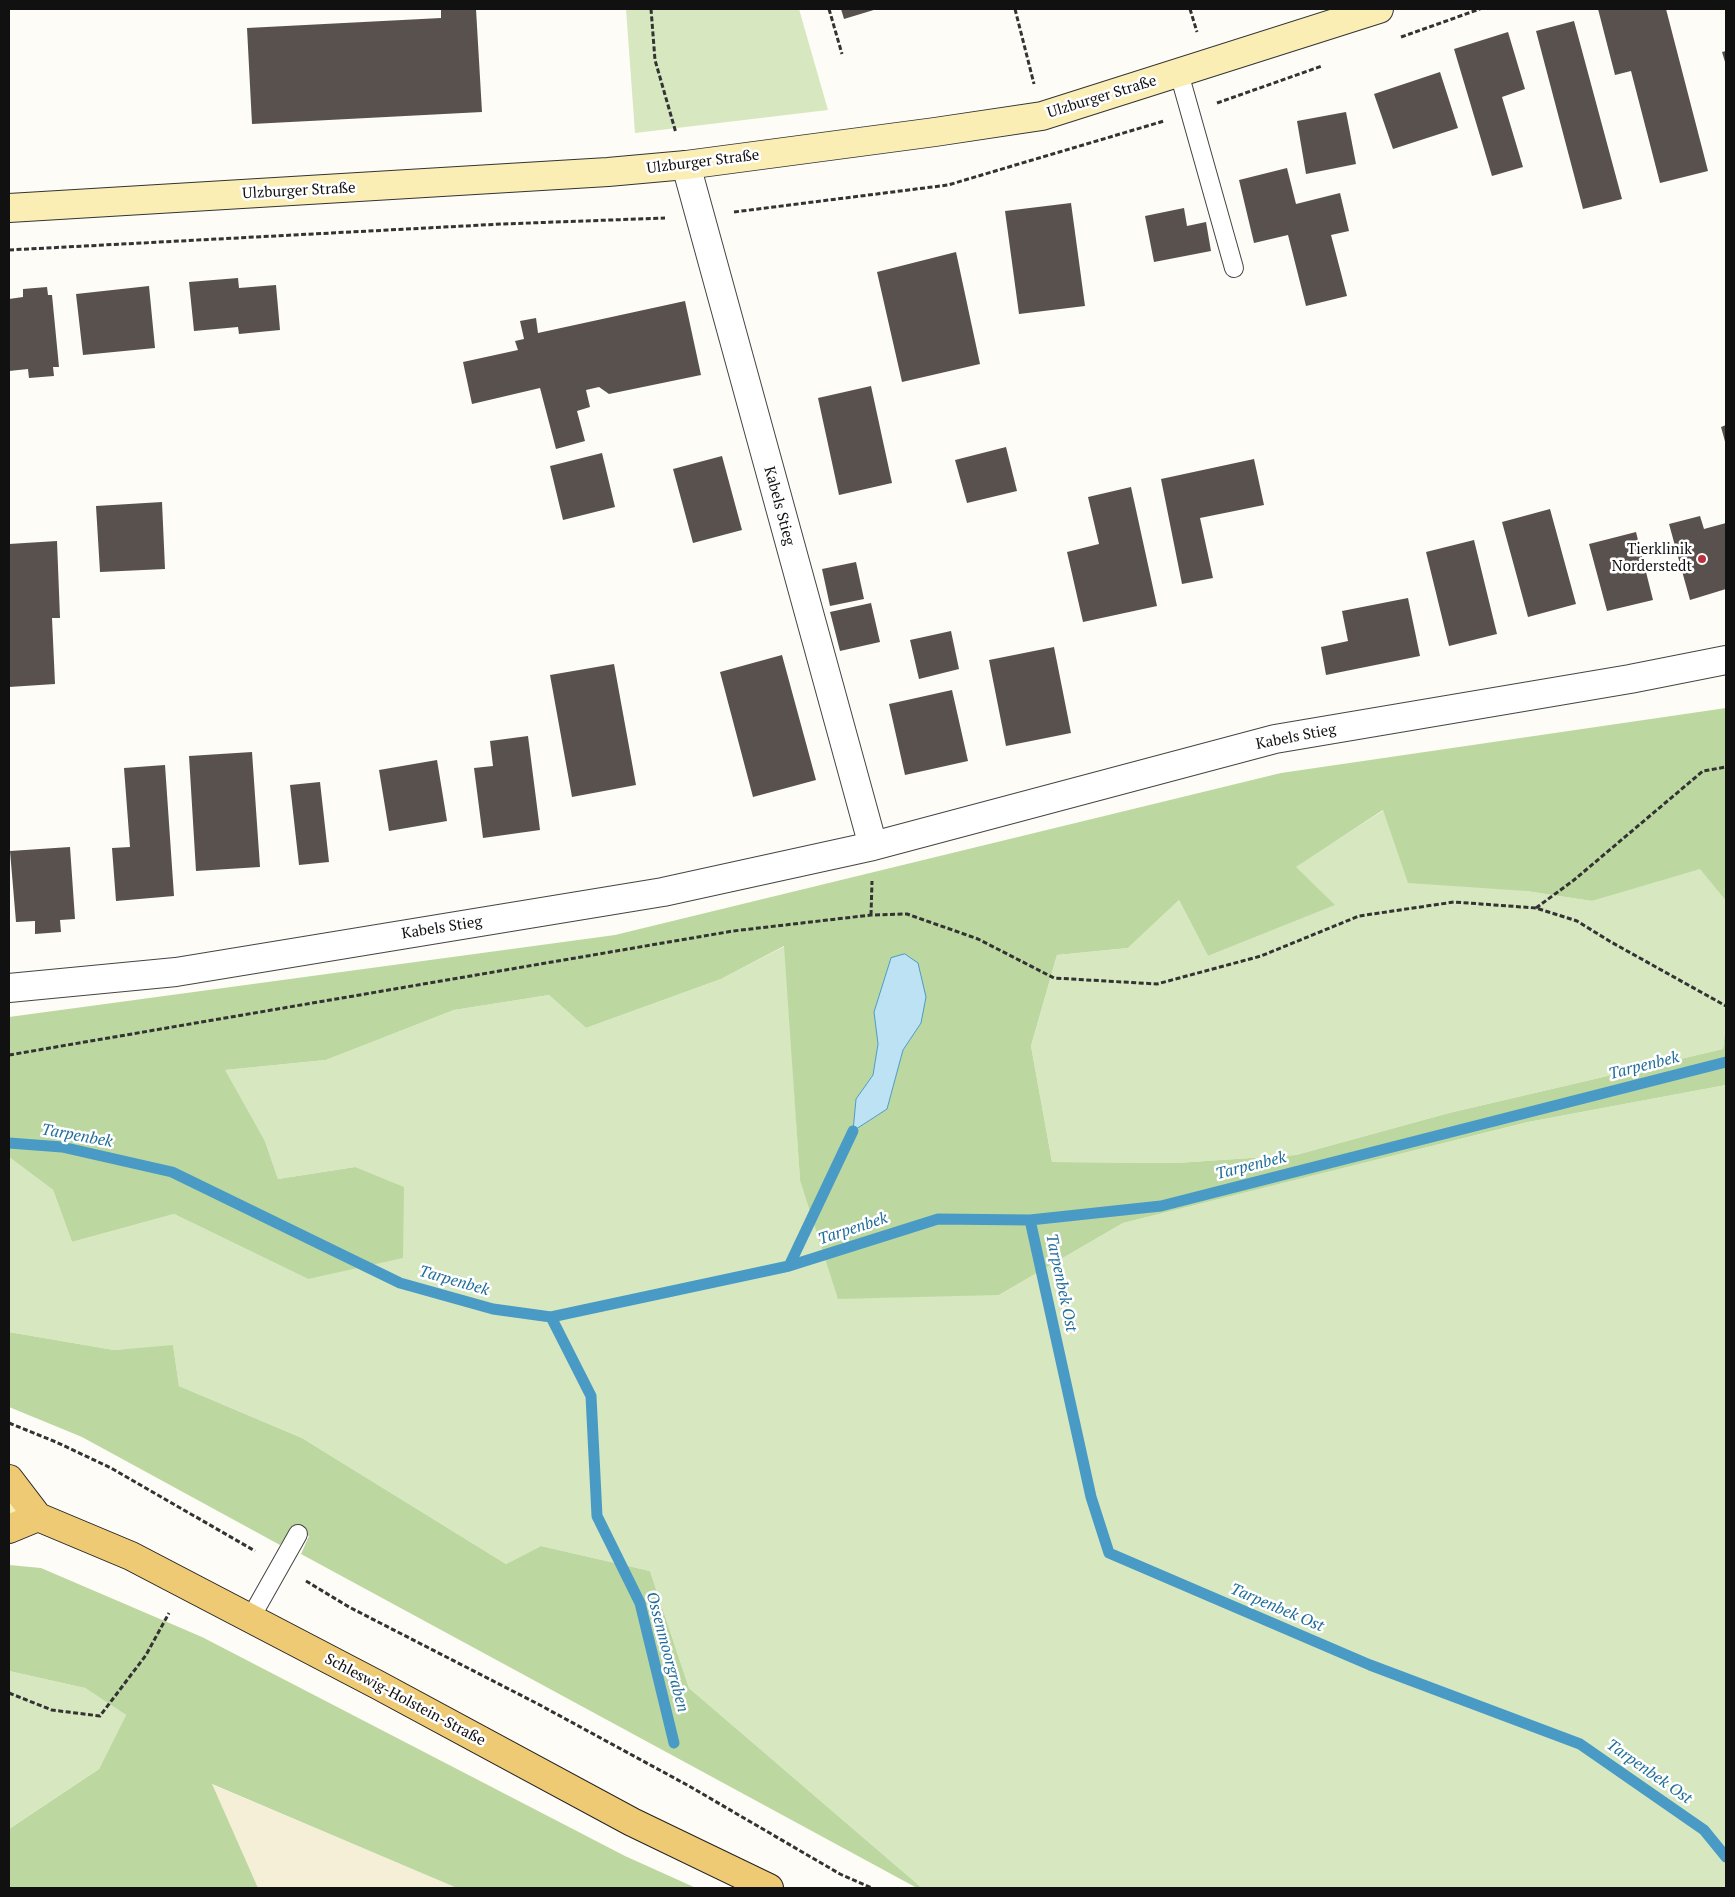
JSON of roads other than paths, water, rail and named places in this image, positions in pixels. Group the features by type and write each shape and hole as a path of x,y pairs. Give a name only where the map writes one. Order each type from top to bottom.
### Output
{"main road":[{"name":"Ulzburger Straße","path":"9,208 608,172 686,165 935,132 1042,116 1376,9"},
{"name":"Schleswig-Holstein-Straße","path":"9,1479 38,1517"},
{"name":"Schleswig-Holstein-Straße","path":"9,1506 131,1556 632,1822 769,1888"},
{"path":"9,1528 38,1517"}],"street":[{"name":"Kabels Stieg","path":"686,165 872,846"},
{"name":"Kabels Stieg","path":"9,988 176,972 634,897 872,846 1275,739 1726,660"}],"lane":[{"path":"1179,73 1234,268"},
{"path":"250,1618 298,1534"}],"water":[{"path":"905,954 918,963 926,997 921,1023 903,1050 887,1109 853,1131 856,1099 873,1075 878,1044 874,1012 891,958"}],"waterway":[{"name":"Tarpenbek","path":"9,1143 62,1147 172,1172 400,1283 493,1309 551,1317 789,1266 938,1219 1030,1220 1161,1206 1726,1062"},
{"path":"789,1266 853,1131"},
{"name":"Tarpenbek Ost","path":"1030,1220 1091,1497 1109,1553 1370,1665 1580,1744 1704,1830 1726,1857"},
{"name":"Ossenmoorgraben","path":"551,1317 591,1396 597,1516 640,1603 674,1743"}],"place":[{"name":"Tierklinik Norderstedt","path":"1702,559"}]}
